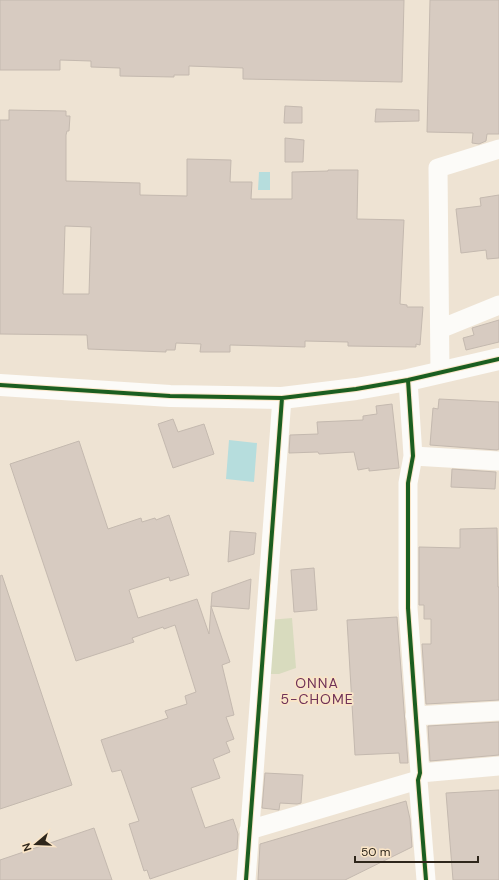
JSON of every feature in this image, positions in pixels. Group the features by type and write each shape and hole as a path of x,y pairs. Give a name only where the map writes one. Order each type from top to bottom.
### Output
{"street":[{"path":"440,373 438,168 499,149"},
{"path":"440,329 499,305"},
{"path":"0,385 170,396 282,398 356,389 408,380 499,359"},
{"path":"408,380 413,456 408,483 408,600 426,880"},
{"path":"246,880 282,398"},
{"path":"413,456 499,461"},
{"path":"415,716 499,711"},
{"path":"249,830 419,777 499,766"}],"green space":[{"path":"292,618 296,668 279,674 266,674 269,620"}],"water":[{"path":"259,172 270,172 270,190 258,190"},
{"path":"229,440 257,443 254,482 226,479"}],"building":[{"path":"0,0 404,0 402,82 243,79 243,68 189,66 189,75 174,75 174,77 120,76 120,68 91,67 91,61 60,60 60,70 0,70"},
{"path":"430,0 499,0 499,134 487,134 486,141 479,144 472,143 473,133 427,132"},
{"path":"285,106 302,107 302,123 284,123"},
{"path":"376,109 419,110 419,121 375,122"},
{"path":"9,110 66,111 66,116 70,116 69,131 67,131 66,135 66,181 140,183 140,195 187,196 187,159 231,160 230,182 252,182 251,199 292,199 292,172 358,170 357,219 404,220 400,304 407,305 407,307 423,307 420,345 416,344 416,347 348,346 348,342 305,341 305,347 230,345 230,352 200,352 201,344 176,343 175,350 166,350 166,352 88,349 87,335 0,334 0,120 9,120","holes":["65,226 91,227 89,294 63,294"]},
{"path":"285,138 304,140 303,162 285,162"},
{"path":"499,195 499,258 487,259 486,250 461,253 456,209 481,206 480,198"},
{"path":"499,320 499,342 466,350 463,338 474,335 472,328"},
{"path":"439,399 499,402 499,449 430,445 433,408 438,409"},
{"path":"392,404 399,468 369,471 369,468 358,470 354,452 319,454 318,452 289,453 290,435 318,434 317,422 363,420 363,416 377,414 376,406"},
{"path":"173,419 178,432 204,424 214,454 173,468 158,424"},
{"path":"79,441 108,529 141,518 142,522 155,518 156,520 169,515 189,575 170,581 169,577 129,590 138,618 197,599 209,634 211,606 230,662 222,665 234,715 226,717 234,739 226,742 230,752 213,759 220,778 191,788 205,828 233,819 238,834 237,849 150,879 147,870 144,871 129,824 139,821 121,770 112,772 101,740 168,718 165,711 187,704 185,696 196,692 175,625 164,629 163,627 132,638 134,642 76,661 10,464"},
{"path":"452,469 496,472 495,489 451,487"},
{"path":"497,528 499,587 499,700 426,704 422,644 431,644 431,619 424,619 424,605 419,605 419,547 460,548 460,529"},
{"path":"230,531 256,533 254,554 228,562"},
{"path":"314,568 317,610 294,612 291,570"},
{"path":"2,575 72,785 0,809 0,576"},
{"path":"251,579 249,609 211,606 212,593"},
{"path":"397,617 408,763 400,763 399,753 355,755 347,620"},
{"path":"499,722 499,755 430,761 428,726"},
{"path":"265,773 303,775 301,803 280,803 279,810 262,808"},
{"path":"499,790 499,880 453,880 446,793"},
{"path":"406,801 410,819 412,847 345,880 258,880 260,844"},
{"path":"94,828 112,880 0,880 0,860"}],"cycle path":[{"path":"0,385 170,396 282,398 356,389 408,380 499,359"},
{"path":"408,380 413,456 408,483 408,608 420,773 418,780 426,880"},
{"path":"246,880 282,398"}],"district":[{"name":"ONNA 5-CHOME","path":"317,692"}]}
